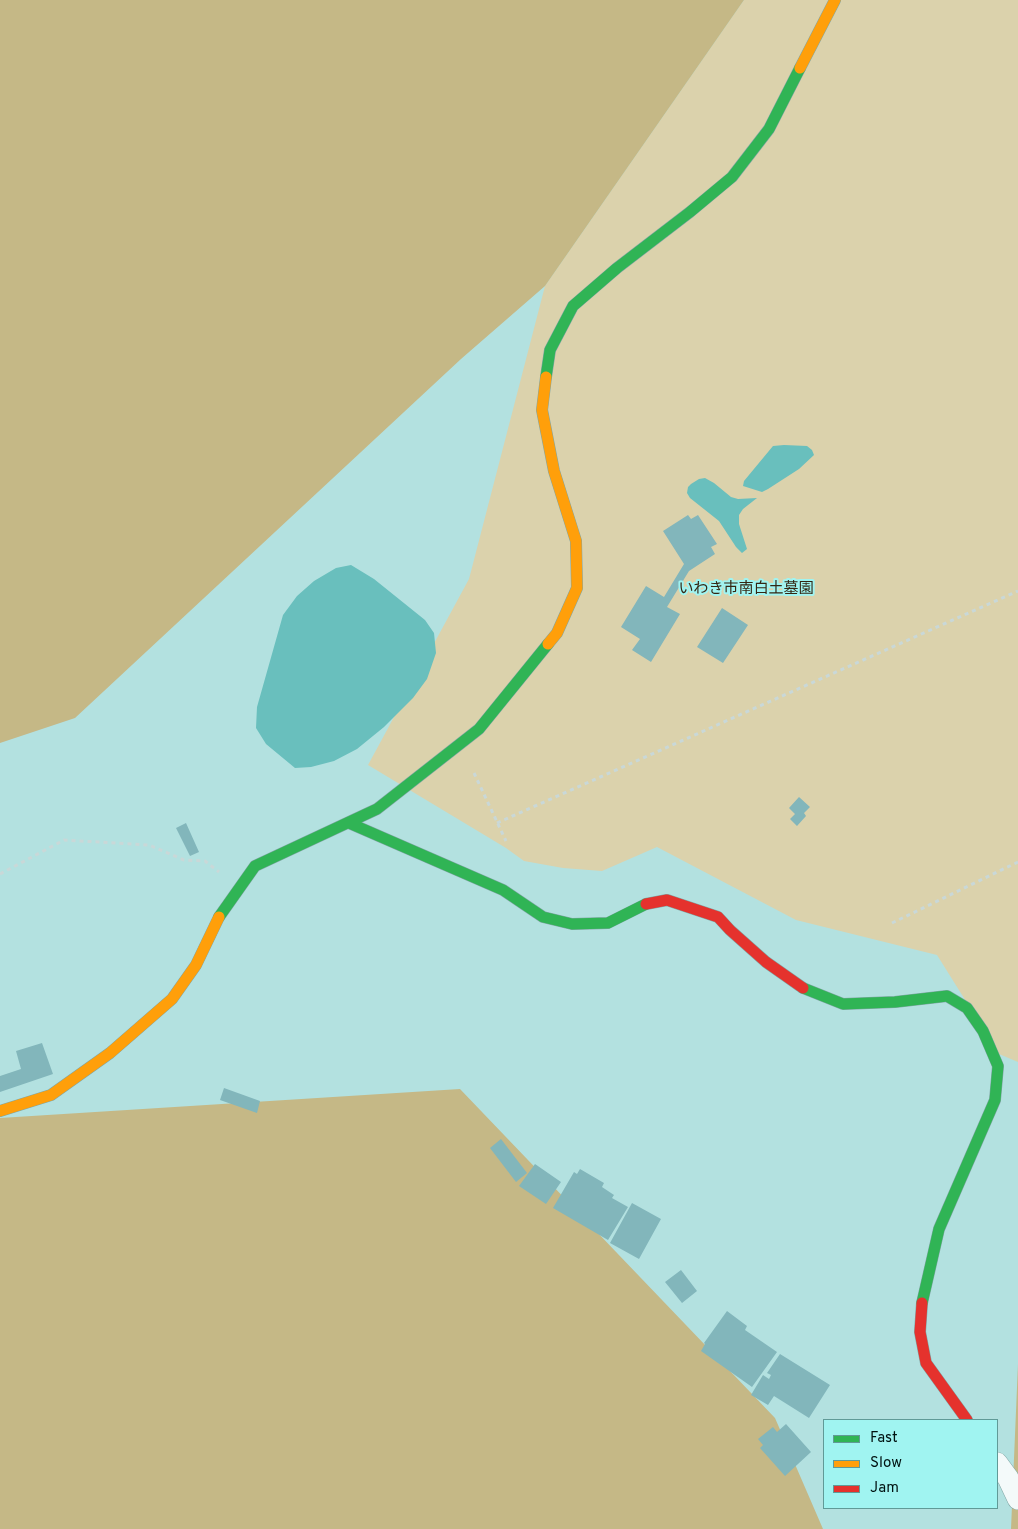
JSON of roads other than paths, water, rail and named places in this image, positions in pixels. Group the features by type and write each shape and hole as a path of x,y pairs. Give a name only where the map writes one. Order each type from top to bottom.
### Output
{"street":[{"path":"0,1111 51,1095 110,1053 172,999 196,965 221,913 255,866 349,824 377,808 479,730 557,633 576,588 576,541 554,472 542,410 550,350 574,306 617,268 732,177 768,129 835,0"},
{"path":"349,824 503,890 543,917 572,924 608,923 648,902 667,900 718,917 766,962 806,990 843,1004 895,1002 947,996 967,1008 983,1031 998,1066 995,1100 939,1229 922,1307 920,1332 926,1363 966,1419"},
{"path":"998,1464 1008,1478 1018,1499"}],"water":[{"path":"773,446 807,446 814,455 799,469 762,492 743,486 744,481"},
{"path":"705,478 731,497 738,499 757,498 743,509 739,515 739,524 747,549 742,553 719,521 690,498 687,493 688,487 691,484"},
{"path":"351,565 374,579 425,620 434,633 436,653 427,679 413,698 384,727 357,749 334,761 311,767 295,768 266,744 256,728 257,707 283,615 297,596 314,581 336,568"}],"park label":[{"name":"いわき市南白土墓園","path":"746,590"}]}
